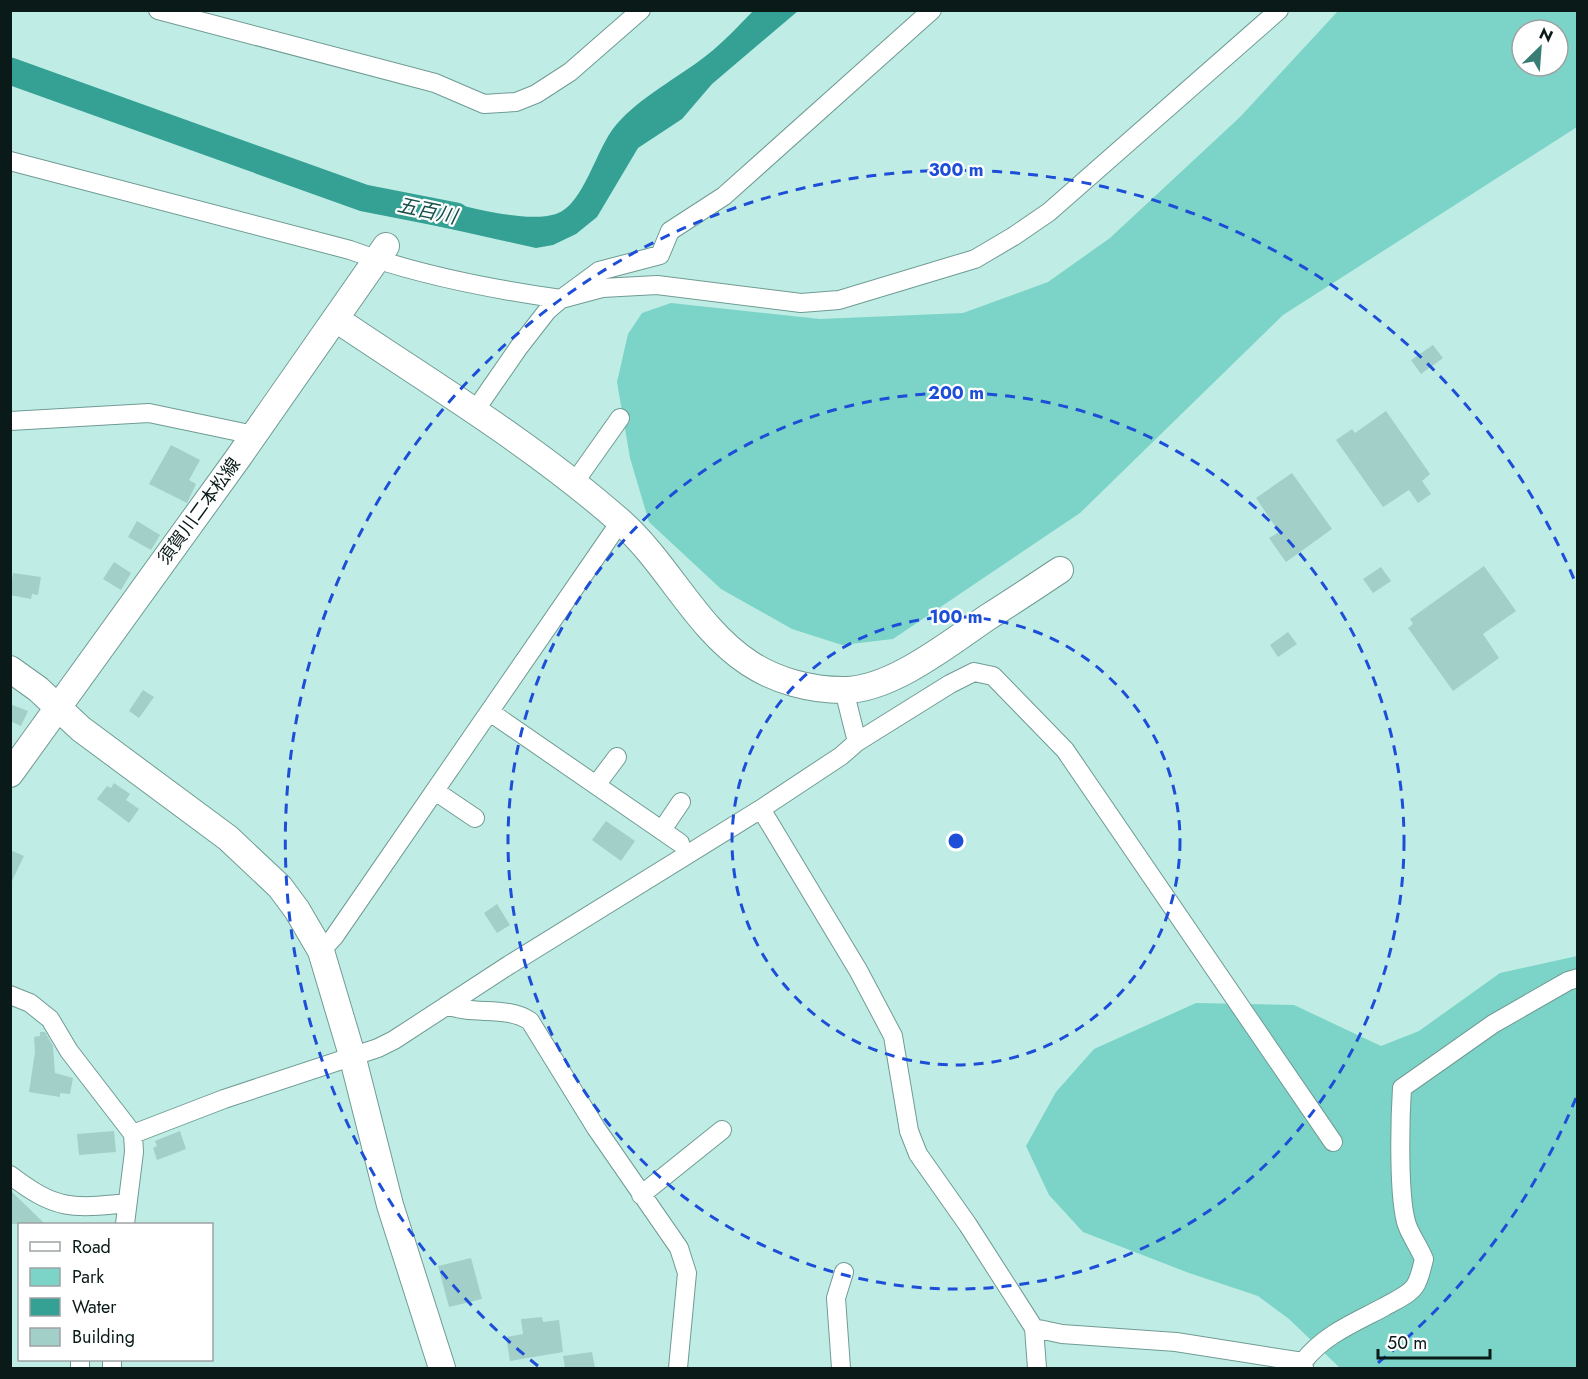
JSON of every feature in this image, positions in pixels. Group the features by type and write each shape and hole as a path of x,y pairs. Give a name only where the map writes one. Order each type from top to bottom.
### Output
{"street":[{"path":"158,10 435,83 484,104 516,102 536,94 570,72 641,10"},
{"path":"474,412 519,346 547,311 599,271 660,255 670,231 724,196 932,10"},
{"path":"10,161 350,250 381,253 506,292 561,299 602,288 657,285 801,303 839,300 975,259 1014,237 1049,212 1279,10"},
{"name":"須賀川二本松線","path":"10,774 254,435 381,253"},
{"path":"336,319 574,483 643,543 723,642 748,662 784,681 844,690 867,686 915,666 1060,570"},
{"path":"10,421 149,413 254,435"},
{"path":"574,483 620,418"},
{"path":"321,951 435,791 620,522"},
{"path":"10,669 81,729 228,838 260,867 280,887 321,951 352,1055 390,1205 442,1368"},
{"path":"133,1134 352,1055 378,1048 394,1040 761,809 841,756 857,742 974,672 993,676 1065,750 1333,1142"},
{"path":"844,690 857,742"},
{"path":"490,712 680,843"},
{"path":"596,785 617,757"},
{"path":"435,791 475,818"},
{"path":"662,830 681,802"},
{"path":"761,809 858,970 893,1036 909,1131 918,1154 968,1225 1034,1328 1037,1368"},
{"path":"1034,1328 1062,1334 1176,1342 1303,1365 1313,1349 1330,1336 1400,1299 1415,1287 1420,1275 1424,1259 1417,1240 1407,1226 1404,1198 1402,1088 1493,1024 1568,981 1578,978"},
{"path":"10,995 30,1003 50,1019 69,1051 133,1134 134,1152 125,1223"},
{"path":"447,1005 458,1010 514,1013 530,1021 641,1195 678,1248 687,1273 678,1368"},
{"path":"641,1195 722,1130"},
{"path":"10,1175 38,1196 67,1206 127,1203"},
{"path":"841,1368 836,1299 844,1272"}],"green space":[{"path":"1338,11 1577,11 1577,127 1283,315 1080,513 893,639 842,645 792,629 721,589 649,522 630,458 617,382 628,334 642,313 671,303 820,319 963,313 1048,282 1110,238 1240,117"},
{"path":"1577,956 1577,1368 1340,1368 1289,1319 1258,1296 1189,1273 1083,1232 1049,1195 1026,1146 1056,1092 1094,1049 1196,1003 1294,1005 1381,1046 1419,1031 1500,973"}],"water":[{"path":"753,11 798,11 712,84 682,119 638,148 597,217 576,234 553,245 536,248 415,221 430,198 527,217 556,214 566,209 582,188 602,147 616,125 648,96 713,50"}],"building":[{"path":"1433,345 1443,358 1421,374 1411,360"},
{"path":"1386,411 1430,474 1422,481 1431,494 1418,503 1409,490 1383,507 1336,440 1352,429 1355,433"},
{"path":"171,445 200,460 189,480 196,484 187,503 149,484"},
{"path":"1292,473 1332,529 1286,562 1269,538 1279,532 1256,498"},
{"path":"137,521 160,535 151,550 128,537"},
{"path":"114,562 131,573 121,590 103,579"},
{"path":"1484,566 1516,611 1483,634 1499,658 1453,691 1408,628 1413,624 1410,619"},
{"path":"1381,567 1391,581 1373,593 1363,579"},
{"path":"13,573 41,577 38,595 32,594 31,599 10,595"},
{"path":"1288,632 1297,644 1278,657 1270,645"},
{"path":"143,690 154,697 139,718 129,711"},
{"path":"10,704 28,711 21,726 10,721"},
{"path":"114,783 130,794 126,800 139,809 129,823 97,799 107,786 111,788"},
{"path":"606,821 635,841 621,861 592,840"},
{"path":"10,850 24,856 10,885"},
{"path":"497,904 510,925 497,933 484,913"},
{"path":"40,1032 45,1032 53,1046 55,1073 73,1078 70,1094 60,1093 60,1097 29,1092 35,1052 34,1037 40,1036"},
{"path":"114,1131 116,1152 79,1155 77,1134"},
{"path":"180,1131 186,1149 157,1160 153,1148 157,1146 155,1141"},
{"path":"10,1190 44,1223 10,1224"},
{"path":"471,1258 482,1299 449,1307 438,1266"},
{"path":"542,1317 543,1322 559,1320 563,1352 510,1361 506,1337 523,1334 521,1319"},
{"path":"592,1352 595,1368 565,1368 563,1356"}],"waterway":[{"name":"五百川","path":"10,71 364,198 456,216"}]}
